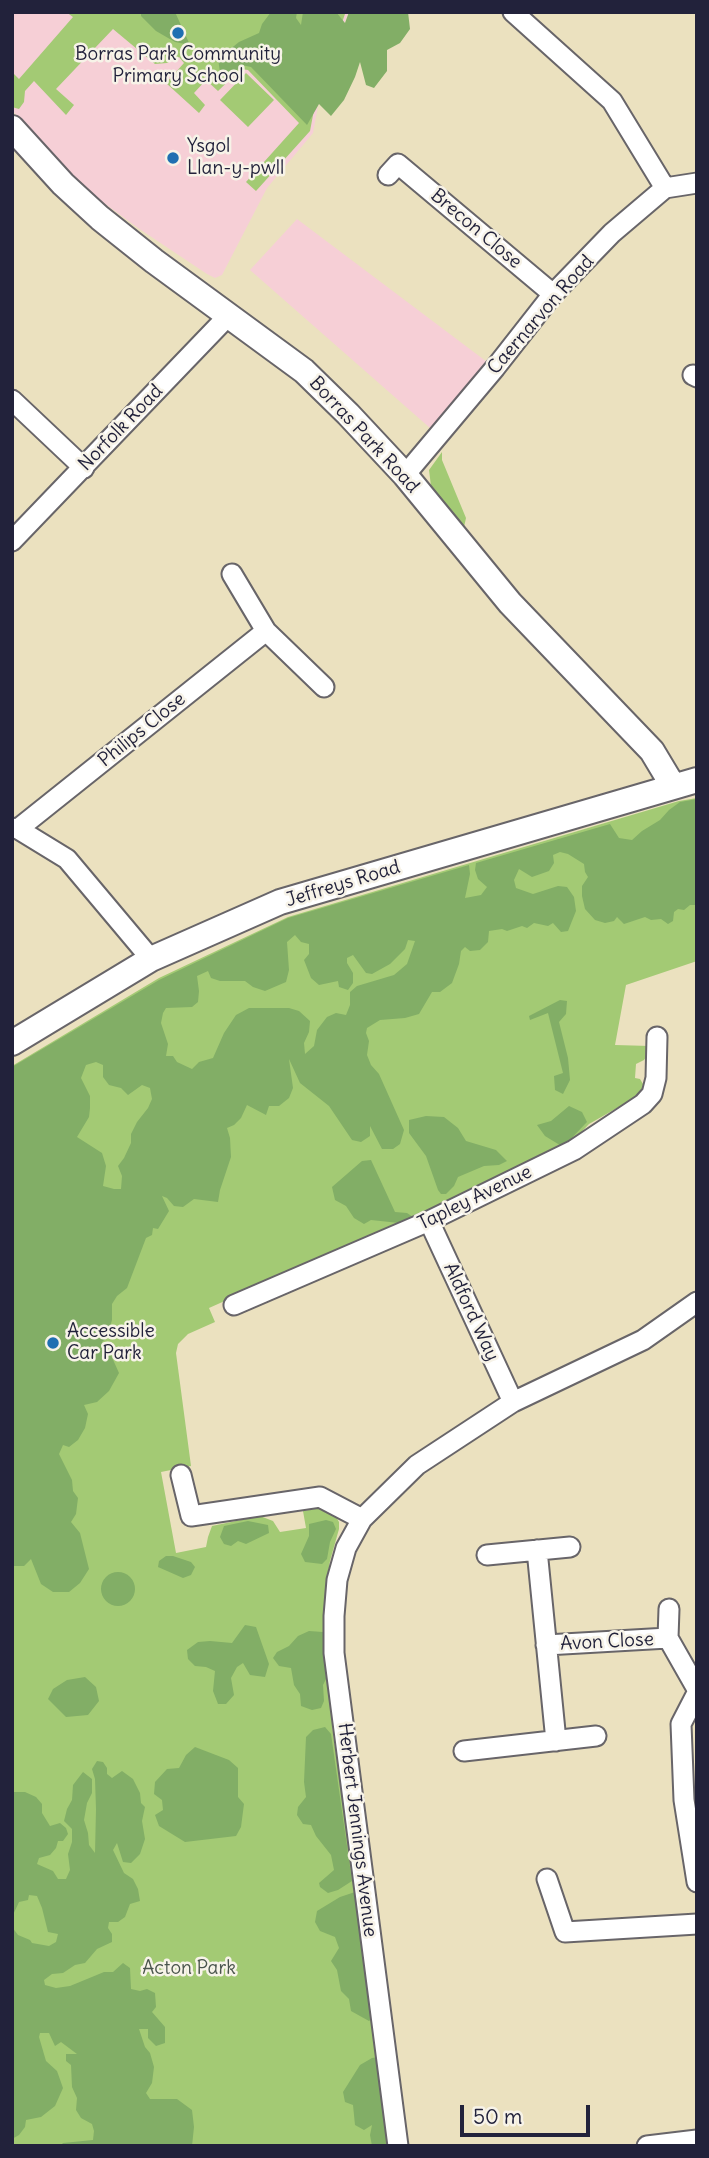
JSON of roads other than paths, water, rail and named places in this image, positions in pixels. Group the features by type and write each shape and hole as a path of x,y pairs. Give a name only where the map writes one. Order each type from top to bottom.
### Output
{"street":[{"path":"513,12 612,101 664,188 697,183"},
{"name":"Borras Park Road","path":"12,128 63,184 100,218 153,261 304,371 405,475 510,603 685,783"},
{"name":"Brecon Close","path":"398,163 553,294"},
{"name":"Caernarvon Road","path":"405,475 553,294 612,233 664,188"},
{"name":"Norfolk Road","path":"12,541 229,315"},
{"path":"12,400 84,468"},
{"path":"232,572 267,631 325,688"},
{"name":"Philips Close","path":"15,828 267,631"},
{"name":"Jeffreys Road","path":"12,1043 151,959 280,902 685,783"},
{"path":"15,828 67,859 151,959"},
{"name":"Tapley Avenue","path":"234,1305 429,1221 574,1150 643,1104 652,1094 656,1078 657,1037"},
{"name":"Aldford Way","path":"429,1221 513,1402"},
{"name":"Herbert Jennings Avenue","path":"398,2146 334,1653 337,1580 346,1548 362,1520 417,1465 513,1402 643,1340 697,1302"},
{"path":"181,1475 191,1516 320,1497 362,1520"},
{"path":"486,1555 570,1547"},
{"name":"Avon Close","path":"537,1550 556,1741"},
{"name":"Avon Close","path":"669,1609 668,1638 697,1691"},
{"name":"Avon Close","path":"546,1645 668,1638"},
{"path":"697,1691 681,1724 684,1800 697,1882"},
{"path":"464,1751 596,1737"},
{"path":"547,1878 565,1932 697,1924"},
{"path":"647,2146 697,2140"}],"place":[{"name":"Borras Park Community Primary School","path":"178,33"},
{"name":"Ysgol Llan-y-pwll","path":"173,158"},
{"name":"Accessible Car Park","path":"53,1343"}],"park label":[{"name":"Acton Park","path":"189,1969"}]}
